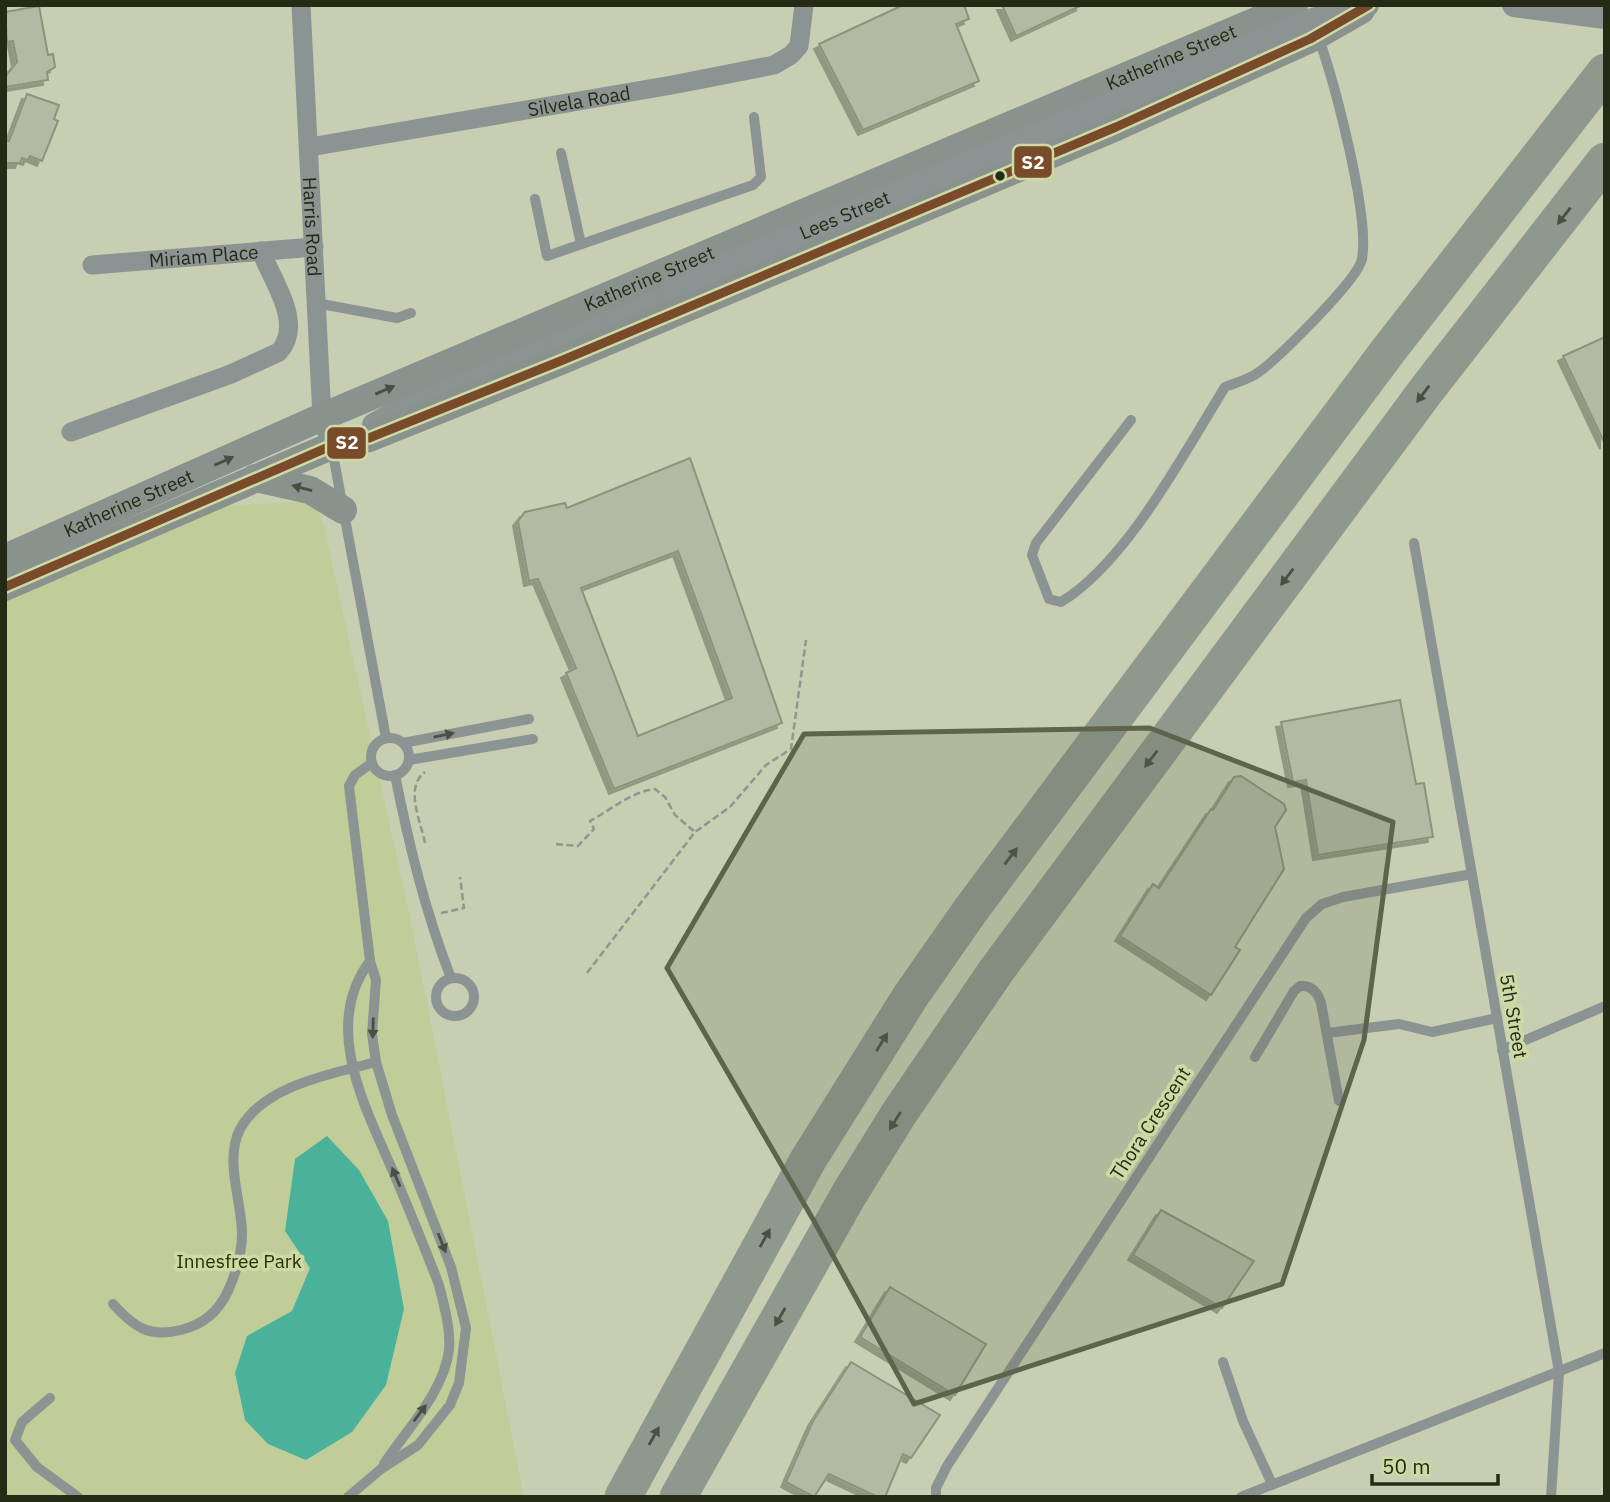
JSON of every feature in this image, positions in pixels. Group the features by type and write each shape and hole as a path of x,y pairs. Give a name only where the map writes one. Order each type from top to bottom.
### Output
{"highway":[{"path":"623,1497 808,1160 910,997 970,911 1388,351 1605,72"},
{"path":"678,1497 848,1196 898,1115 996,971 1427,388 1605,161"}],"main road":[{"path":"1218,37 1263,5"},
{"name":"Katherine Street","path":"8,576 322,417 1295,5"},
{"name":"Katherine Street","path":"8,576 331,446 379,434 683,310 1116,127 1326,21 1368,5"},
{"path":"255,478 310,490 343,510"}],"street":[{"name":"Harris Road","path":"301,5 322,417 331,446"},
{"name":"Silvela Road","path":"310,147 774,65 792,55 799,46 804,5"},
{"name":"Katherine Street","path":"1295,5 1326,21"},
{"name":"Lees Street","path":"331,446 463,375 1305,22 1368,5"},
{"path":"1514,5 1605,17"},
{"name":"Miriam Place","path":"92,265 314,247"},
{"path":"71,432 231,374 279,352 286,334 285,303 261,251"}],"lane":[{"path":"1131,420 1036,543 1032,555 1049,599 1061,602 1079,591 1138,525 1225,387 1246,381 1289,347 1362,263 1364,244 1357,193 1327,63 1326,21"},
{"path":"535,199 547,256 759,181 754,117"},
{"path":"561,153 581,244"},
{"path":"316,303 397,318 411,313"},
{"path":"331,446 386,738"},
{"name":"5th Street","path":"1413,543 1559,1371 1551,1497"},
{"path":"348,1497 381,1469 418,1445 450,1405 459,1384 466,1328 451,1267 392,1115 376,1062 372,1034 376,980 370,961 349,786 355,775 372,763 375,744 386,738 403,743 529,719"},
{"path":"409,760 533,739"},
{"path":"372,763 380,773 395,775 403,771 409,760 403,743"},
{"path":"395,775 428,919 451,978"},
{"name":"Thora Crescent","path":"936,1497 936,1488 947,1466 1306,918 1322,904 1343,897 1472,874"},
{"path":"370,961 357,978 349,1006 353,1068 359,1097 413,1218 439,1285 447,1318 449,1350 441,1376 428,1402 381,1469"},
{"path":"1255,1057 1294,991 1300,986 1309,987 1319,995 1339,1101"},
{"path":"1502,1050 1605,1006"},
{"path":"1326,1033 1399,1024 1432,1032 1497,1018"},
{"path":"113,1304 131,1324 152,1333 164,1334 197,1325 209,1318 225,1297 237,1268 242,1234 234,1161 240,1129 261,1105 284,1092 376,1062"},
{"path":"1241,1497 1605,1353"},
{"path":"1223,1362 1243,1422 1272,1485"},
{"path":"50,1398 22,1422 15,1440 37,1467 78,1497"}],"path":[{"path":"587,973 695,832 730,807 766,765 791,749 806,640"},
{"path":"427,757 429,769 418,777 414,792 428,855"},
{"path":"556,844 579,846 594,828 590,821 624,802 634,792 655,789 665,797 675,816 695,832"},
{"path":"438,903 440,914 464,908 460,877"}],"highlighted area":[{"path":"1150,728 1393,822 1364,1040 1282,1284 914,1404 814,1221 667,968 804,734"}],"green space":[{"name":"Innesfree Park","path":"315,501 324,526 411,922 524,1497 5,1497 5,600 224,506"}],"water":[{"path":"327,1136 359,1170 388,1221 404,1309 386,1385 352,1432 306,1460 268,1444 245,1420 235,1373 247,1336 292,1311 310,1268 285,1231 295,1159"}],"building":[{"path":"903,5 964,5 969,19 956,24 979,81 863,130 819,44"},
{"path":"1002,5 1082,5 1016,36"},
{"path":"39,6 48,55 53,54 55,67 47,72 48,80 5,87 5,77 17,62 13,41 7,42 5,12"},
{"path":"27,94 59,105 54,119 58,121 42,161 30,156 28,160 22,158 20,163 5,163 5,141 9,141"},
{"path":"1605,337 1605,444 1563,356"},
{"path":"690,458 782,723 614,789 566,673 576,668 538,579 529,581 518,521 525,512 565,503 567,508","holes":["678,551 732,698 638,736 581,588"]},
{"path":"1400,700 1416,784 1424,783 1433,837 1318,855 1306,780 1293,782 1281,722"},
{"path":"1241,776 1284,804 1286,810 1275,827 1284,869 1235,947 1240,950 1211,995 1120,936 1153,884 1159,888 1234,777"},
{"path":"1161,1210 1254,1261 1222,1308 1133,1255"},
{"path":"890,1287 986,1344 955,1395 860,1337"},
{"path":"851,1362 940,1415 911,1458 903,1454 885,1497 878,1497 829,1474 814,1497 786,1482 813,1421"}],"transit line":[{"name":"S2","path":"5,587 331,446 369,438 563,360 1116,127 1310,39 1369,5"}]}
